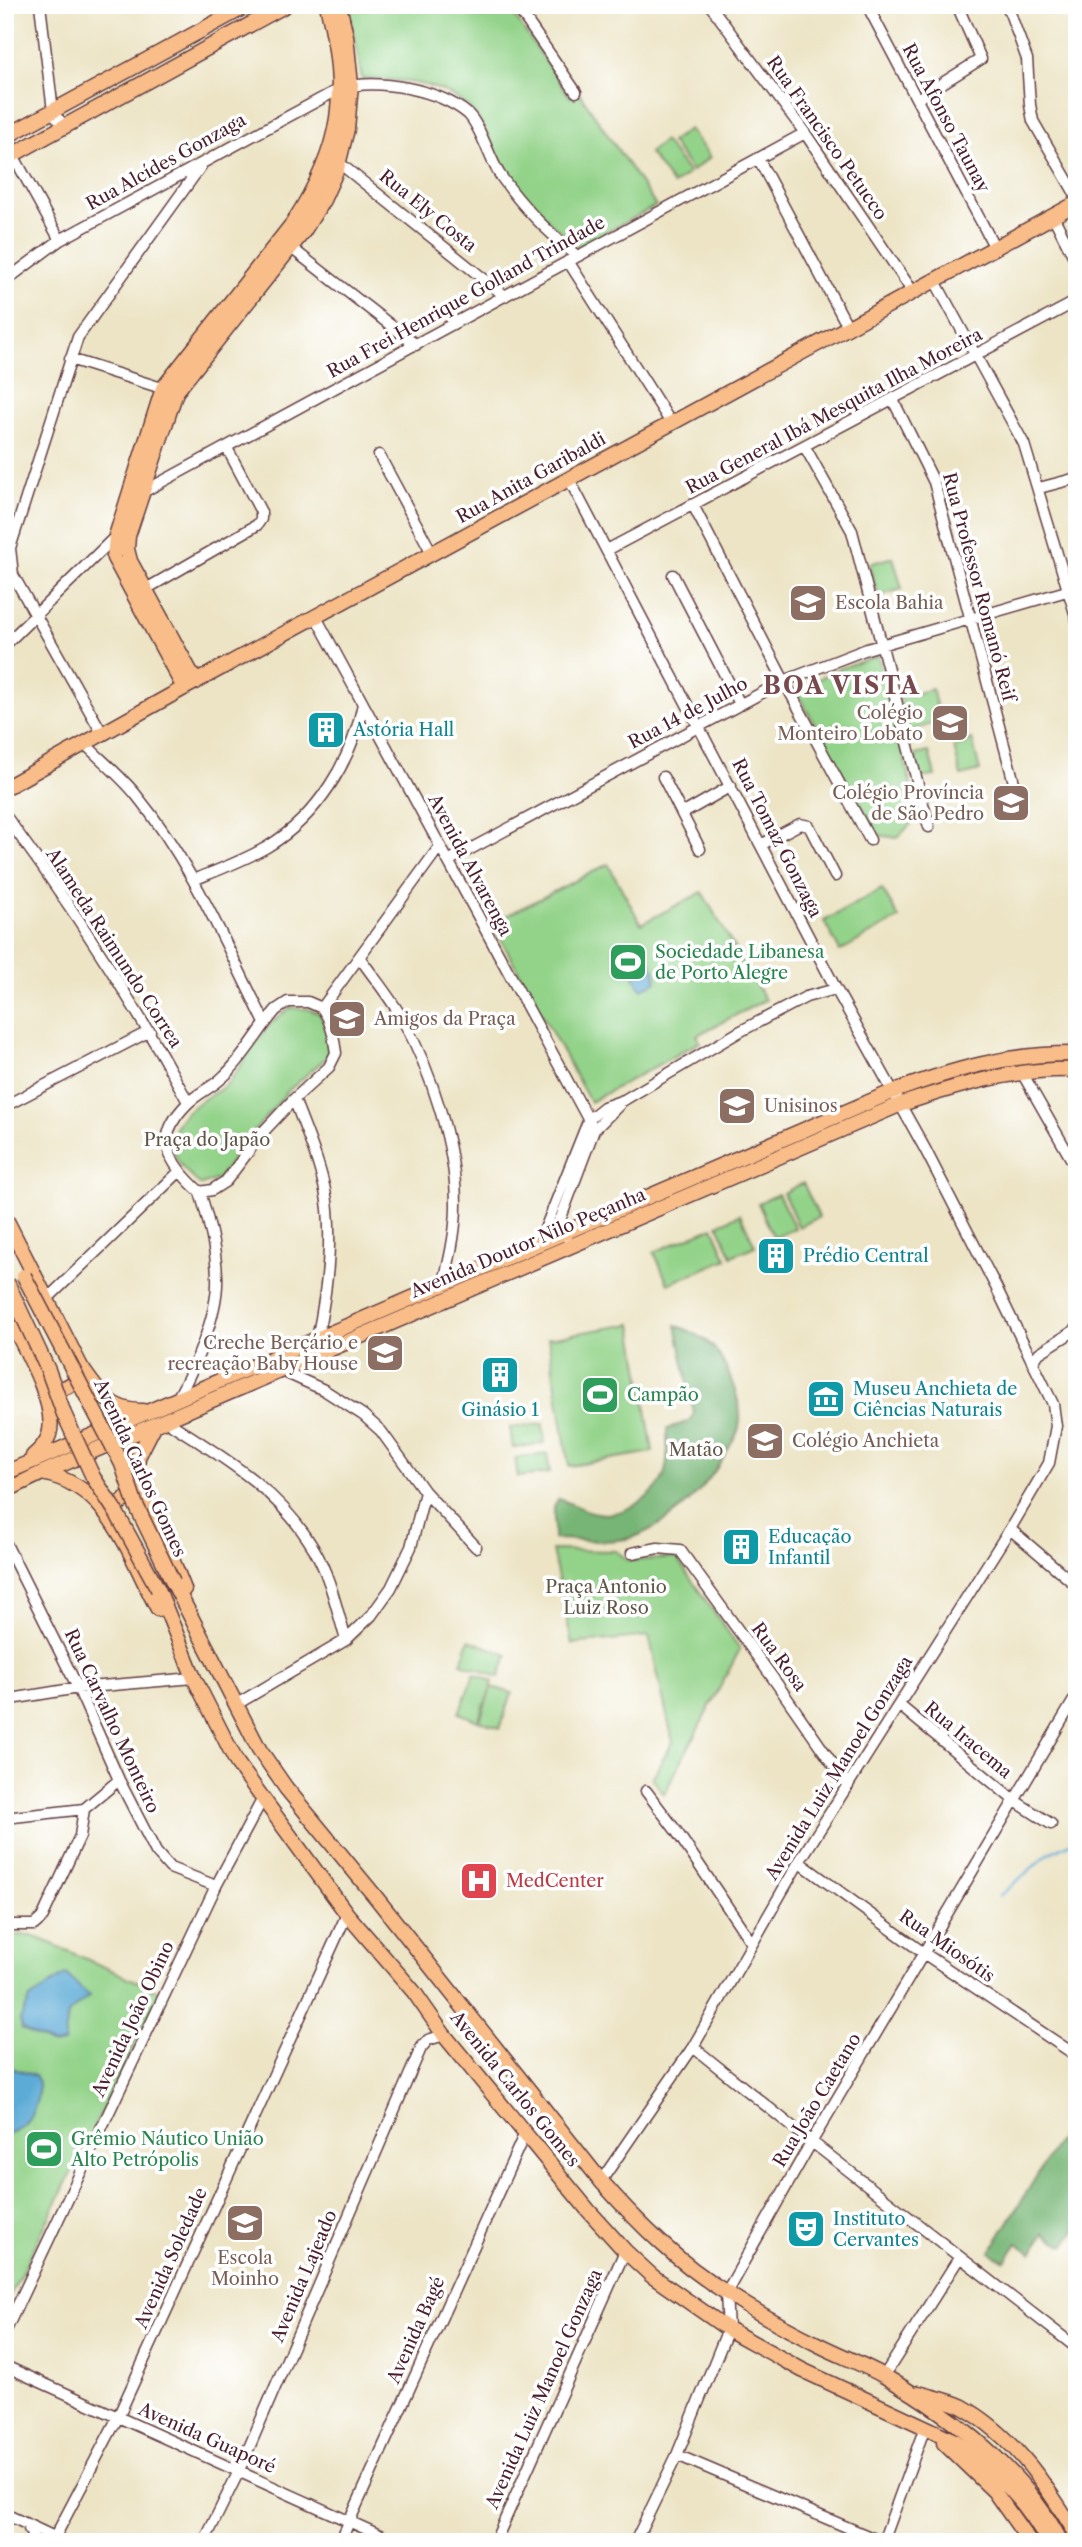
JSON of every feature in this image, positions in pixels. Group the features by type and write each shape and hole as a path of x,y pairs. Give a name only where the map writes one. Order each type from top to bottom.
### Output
{"main road":[{"path":"5,137 248,5"},
{"path":"9,157 286,5"},
{"path":"327,5 346,87"},
{"path":"190,685 139,593 114,558 116,536 169,390 323,200 333,159 347,129 346,36 339,5"},
{"name":"Rua Anita Garibaldi","path":"5,788 1077,203"},
{"path":"139,593 127,549 128,536 143,492 169,390"},
{"name":"Avenida Doutor Nilo Peçanha","path":"5,1473 280,1370 582,1241 896,1098 949,1071 1025,1056 1077,1054"},
{"name":"Avenida Doutor Nilo Peçanha","path":"5,1491 157,1418 177,1399 563,1233 896,1098 1021,1072 1077,1070"},
{"name":"Avenida Carlos Gomes","path":"5,1217 81,1367 96,1389 116,1407 157,1418 137,1465 145,1496 204,1639"},
{"name":"Avenida Carlos Gomes","path":"5,1237 116,1452 135,1503 259,1749 286,1788 601,2181 641,2227 672,2254 726,2293 817,2344 884,2376 973,2435 1009,2469 1061,2542"},
{"name":"Avenida Carlos Gomes","path":"6,1281 48,1370 64,1414 93,1477 116,1512 158,1589 194,1678 237,1763 347,1914 414,1992 444,2035 625,2251 652,2276 728,2329 802,2370 955,2441 1003,2481 1048,2542"},
{"path":"5,1309 42,1387 49,1410 49,1434 43,1448 24,1464"},
{"path":"42,1387 63,1389 73,1384 81,1367"},
{"name":"Avenida Carlos Gomes","path":"42,1473 71,1481 83,1488 108,1513 186,1659"},
{"path":"108,1513 125,1499 145,1496"},
{"name":"Avenida Carlos Gomes","path":"903,2388 960,2406 997,2431 1029,2462 1077,2535"},
{"name":"Avenida Carlos Gomes","path":"925,2427 993,2491 1030,2542"}],"street":[{"path":"40,5 53,111 66,126"},
{"path":"516,5 576,92"},
{"name":"Rua Francisco Petucco","path":"710,5 805,133 913,292"},
{"path":"917,99 981,59 957,5"},
{"path":"1007,5 1027,59 1033,121 1077,197"},
{"name":"Rua Afonso Taunay","path":"871,6 995,248"},
{"path":"346,87 388,86 421,91 446,100 470,116 499,173 535,220 573,258 600,311 671,424"},
{"name":"Rua Alcídes Gonzaga","path":"5,281 60,240 346,87"},
{"name":"Rua Frei Henrique Golland Trindade","path":"143,492 805,133"},
{"path":"9,157 60,240"},
{"path":"758,158 848,327"},
{"name":"Rua Ely Costa","path":"333,159 505,296"},
{"path":"102,733 13,575 10,548 78,337 204,162"},
{"path":"1053,216 1077,263"},
{"path":"285,244 416,345"},
{"path":"935,281 1024,444 1073,589 1077,620"},
{"name":"Rua General Ibá Mesquita Ilha Moreira","path":"607,550 1077,301"},
{"path":"70,359 169,390"},
{"name":"Rua Professor Romanó Reif","path":"892,400 934,482 1016,790"},
{"path":"805,447 852,531 929,827"},
{"path":"139,593 257,525 261,519 261,512 227,448"},
{"path":"379,455 432,553"},
{"path":"1039,488 1077,478"},
{"name":"Rua Tomaz Gonzaga","path":"569,479 836,989 931,1161 1033,1362"},
{"path":"693,505 870,840"},
{"path":"5,645 116,536"},
{"path":"673,575 740,705"},
{"name":"Rua 14 de Julho","path":"448,861 784,681 883,644 1073,589"},
{"name":"Avenida Alvarenga","path":"316,617 594,1130"},
{"path":"193,880 268,846 297,824 322,797 347,756 359,727 363,704"},
{"path":"84,743 136,794 169,838 265,1023"},
{"path":"663,777 700,849"},
{"path":"682,814 731,786"},
{"name":"Alameda Raimundo Correa","path":"5,815 60,889 150,1031 188,1102"},
{"path":"761,845 800,824 808,826 835,876"},
{"path":"322,1008 440,846"},
{"path":"359,958 401,1016 419,1052 436,1100 450,1154 456,1205 451,1256 443,1285"},
{"path":"539,1244 589,1119 604,1107 624,1100 770,1016 814,993 836,989"},
{"path":"177,1399 195,1366 213,1306 218,1278 210,1226 200,1192 178,1173 167,1153 167,1138 171,1125 188,1102 223,1077 276,1010 288,1002 308,1002 322,1008 333,1034 336,1053 329,1068 294,1099 263,1132 226,1181 212,1190 200,1192"},
{"path":"5,1106 150,1031"},
{"path":"1021,1072 1077,1169"},
{"path":"294,1099 318,1164 328,1207 329,1251 317,1339"},
{"path":"582,1241 572,1240 563,1233 560,1219 594,1130 624,1100"},
{"path":"46,1300 178,1173"},
{"path":"565,1179 569,1193"},
{"path":"1033,1362 1039,1353 1077,1329"},
{"path":"1027,1348 1061,1338"},
{"path":"1038,1374 1041,1362 1061,1338"},
{"name":"Avenida Luiz Manoel Gonzaga","path":"601,2181 693,2047 799,1862 1049,1463 1056,1426 1053,1404 1033,1362"},
{"path":"195,1366 212,1384"},
{"path":"280,1370 324,1390 363,1415 381,1431 425,1492 476,1547"},
{"path":"157,1418 245,1471 273,1496 313,1547 329,1585 346,1640"},
{"path":"237,1704 346,1640 371,1616 391,1588 411,1547 425,1492"},
{"path":"1010,1529 1070,1580"},
{"name":"Rua Carvalho Monteiro","path":"5,1542 78,1688 118,1780 156,1852 170,1868 216,1886"},
{"name":"Rua Rosa","path":"632,1553 658,1548 680,1550 848,1786"},
{"path":"5,1700 78,1688 194,1678"},
{"name":"Rua João Caetano","path":"726,2293 812,2141 1077,1695"},
{"name":"Rua Iracema","path":"898,1705 1015,1801 1051,1824"},
{"path":"5,1818 84,1809 118,1780"},
{"path":"646,1791 751,1942"},
{"name":"Avenida João Obino","path":"5,2332 216,1886 262,1800"},
{"path":"5,1925 34,1925 41,1918 80,1836 84,1809"},
{"name":"Rua Miosótis","path":"799,1862 925,1954 1077,2056"},
{"name":"Avenida Soledade","path":"60,2539 347,1914"},
{"name":"Avenida Lajeado","path":"204,2542 239,2472 421,2048 428,2040 444,2035"},
{"path":"693,2047 960,2259 1077,2348"},
{"name":"Avenida Bagé","path":"340,2542 525,2133"},
{"name":"Avenida Luiz Manoel Gonzaga","path":"495,2542 625,2251"},
{"path":"884,2376 960,2259"},
{"path":"635,2542 677,2455 728,2329 726,2293"},
{"name":"Avenida Guaporé","path":"5,2366 395,2542"},
{"path":"677,2455 883,2542 925,2427"},
{"path":"5,2514 60,2539"},
{"path":"27,2524 35,2542"}],"green space":[{"path":"348,5 507,5 570,97 578,91 656,206 579,247 520,191 500,163 478,118 462,102 436,88 421,84 362,79"},
{"path":"689,129 710,157 692,171 671,142"},
{"path":"664,141 689,173 673,185 649,153"},
{"path":"893,557 902,589 878,596 869,564"},
{"path":"878,656 919,816 897,838 878,835 796,691 835,670"},
{"path":"932,689 937,708 933,710 939,722 909,731 899,698"},
{"path":"972,739 980,771 961,776 954,747"},
{"path":"929,752 935,776 919,778 915,755"},
{"name":"Sociedade Libanesa de Porto Alegre","path":"608,864 641,924 702,892 765,1000 697,1035 700,1042 590,1102 492,923"},
{"path":"882,889 899,918 840,951 824,921"},
{"name":"Praça do Japão","path":"291,1008 308,1009 320,1014 328,1035 328,1056 287,1092 243,1144 218,1179 201,1185 175,1155 172,1145 177,1124 185,1113 229,1082 264,1032"},
{"path":"803,1183 819,1217 799,1227 783,1193"},
{"path":"778,1194 795,1228 774,1238 758,1203"},
{"path":"740,1214 755,1246 732,1256 718,1225"},
{"path":"713,1227 727,1259 668,1284 654,1252"},
{"name":"Campão","path":"632,1324 653,1452 569,1466 548,1338"},
{"name":"Matão","path":"676,1325 709,1343 723,1363 739,1408 739,1427 734,1440 703,1486 680,1509 654,1528 620,1540 554,1539 554,1506 559,1499 593,1512 614,1513 641,1501 662,1480 667,1461 667,1429 690,1421 694,1413"},
{"path":"543,1424 545,1443 513,1448 510,1428"},
{"path":"547,1454 550,1473 518,1477 515,1458"},
{"name":"Praça Antonio Luiz Roso","path":"552,1550 616,1551 629,1561 676,1558 740,1649 664,1794 652,1778 673,1742 649,1636 572,1644"},
{"path":"469,1640 508,1655 499,1677 461,1663"},
{"path":"474,1674 493,1681 491,1687 512,1693 500,1728 480,1721 491,1688 478,1721 459,1713"},
{"name":"Grêmio Náutico União Alto Petrópolis","path":"5,1935 32,1935 161,1992 5,2306"},
{"path":"1077,2110 1077,2227 1064,2246 1044,2233 1032,2253 1017,2243 1005,2261 990,2252"}],"water":[{"path":"644,950 655,970 656,982 642,989 629,968 628,957"},
{"path":"66,1974 89,1996 68,2014 64,2043 53,2045 22,2029 20,2020 30,1999"},
{"path":"5,2066 36,2076 38,2088 29,2119 21,2127 5,2135"}],"waterway":[{"path":"1000,1896 1048,1854 1077,1840"}],"place":[{"name":"Escola Bahia","path":"808,603"},
{"name":"Colégio Monteiro Lobato","path":"950,723"},
{"name":"Astória Hall","path":"326,730"},
{"name":"Colégio Província de São Pedro","path":"1011,803"},
{"name":"Sociedade Libanesa de Porto Alegre","path":"628,962"},
{"name":"Amigos da Praça","path":"347,1019"},
{"name":"Unisinos","path":"737,1106"},
{"name":"Prédio Central","path":"776,1256"},
{"name":"Creche Berçário e recreação Baby House","path":"385,1353"},
{"name":"Ginásio 1","path":"500,1375"},
{"name":"Campão","path":"600,1395"},
{"name":"Museu Anchieta de Ciências Naturais","path":"826,1399"},
{"name":"Colégio Anchieta","path":"765,1441"},
{"name":"Educação Infantil","path":"741,1547"},
{"name":"MedCenter","path":"479,1881"},
{"name":"Grêmio Náutico União Alto Petrópolis","path":"44,2149"},
{"name":"Escola Moinho","path":"245,2223"},
{"name":"Instituto Cervantes","path":"806,2229"}],"district":[{"name":"BOA VISTA","path":"842,686"}]}
